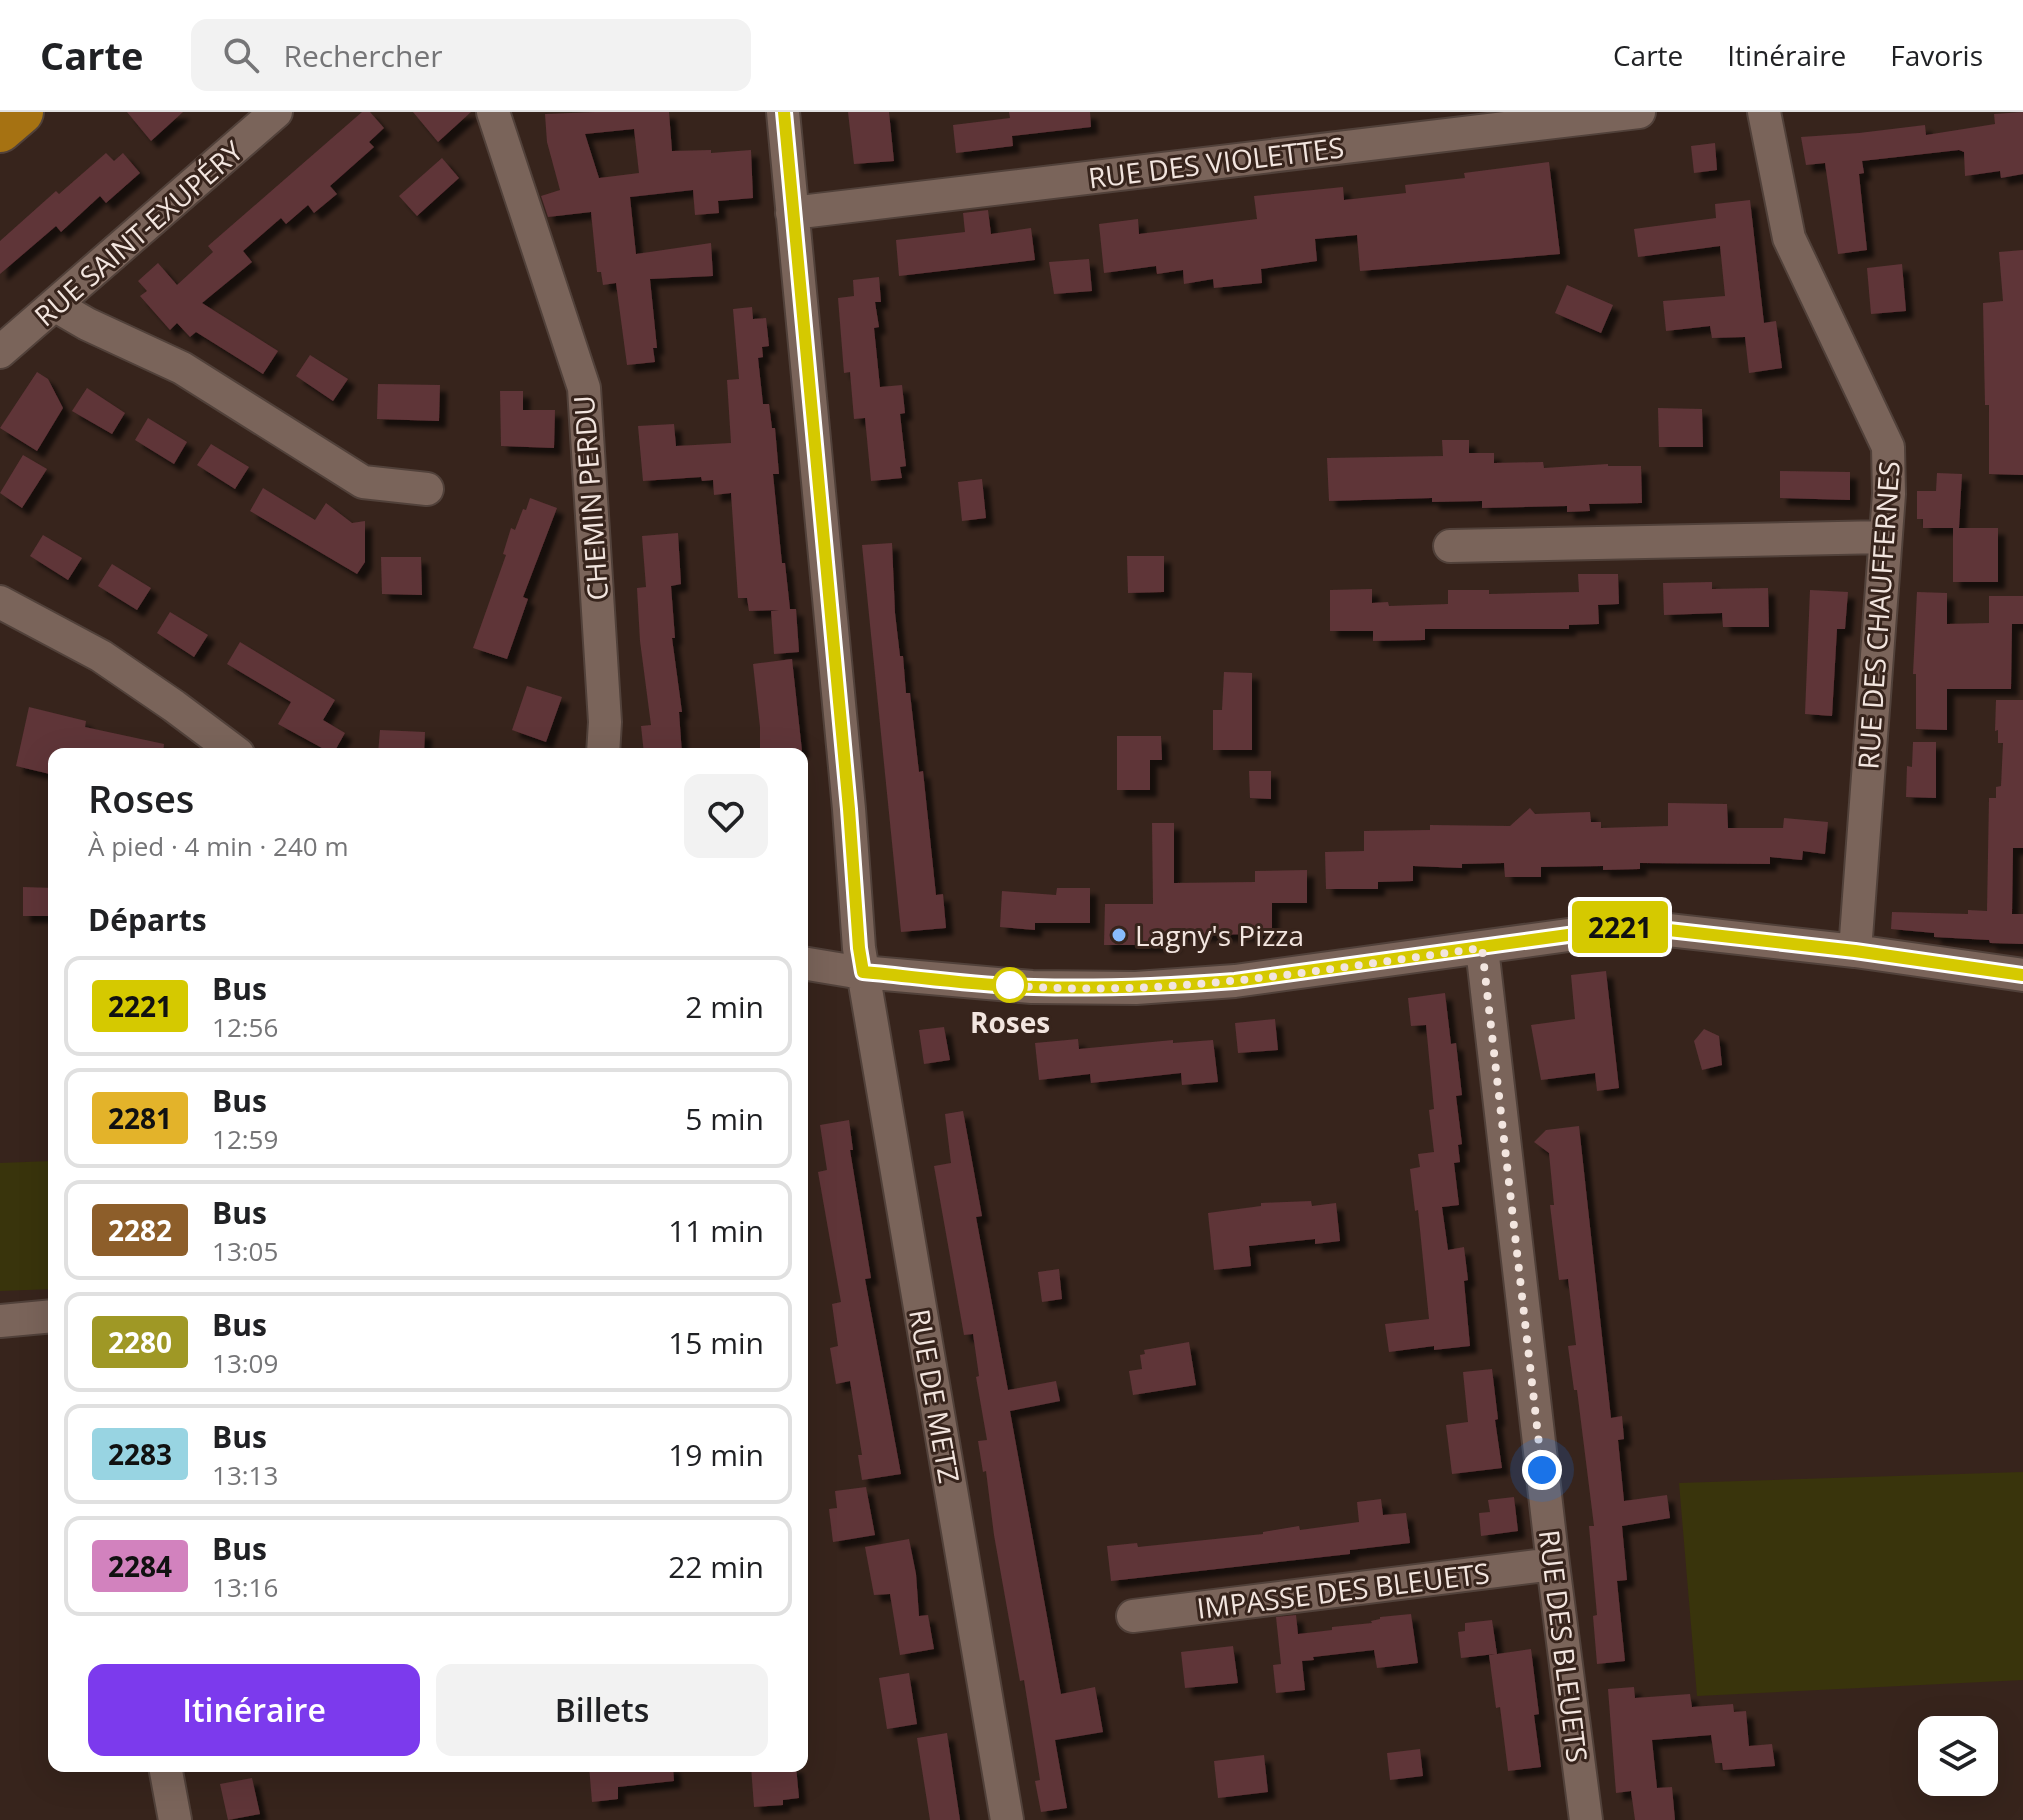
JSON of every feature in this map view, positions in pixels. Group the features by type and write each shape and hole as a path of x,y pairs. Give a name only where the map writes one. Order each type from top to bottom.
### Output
{"highway":[{"path":"0,130 21,112"}],"street":[{"name":"RUE SAINT-EXUPÉRY","path":"0,352 276,112"},
{"name":"CHEMIN PERDU","path":"493,112 584,388 605,722 603,748"},
{"name":"RUE DE METZ","path":"783,112 849,809 859,948 1007,1820"},
{"name":"RUE DES VIOLETTES","path":"792,213 1639,112"},
{"name":"RUE DES CHAUFFERNES","path":"1764,112 1789,238 1888,447 1889,494 1855,951"},
{"path":"56,306 87,324 182,368 363,482 427,489"},
{"path":"1450,546 1885,537"},
{"path":"0,602 101,656 230,748"},
{"path":"808,964 863,972 1032,987 1136,988 1235,981 1633,926 1855,951 2023,975"},
{"name":"RUE DES BLEUETS","path":"1482,948 1553,1564 1586,1820"},
{"path":"0,1321 48,1317"},
{"name":"IMPASSE DES BLEUETS","path":"1133,1616 1553,1564"},
{"path":"166,1772 175,1820"}],"shaded area":[{"path":"48,1161 48,1289 0,1291 0,1163"},
{"path":"2023,1472 2023,1680 1697,1696 1679,1483"}],"building":[{"path":"127,112 183,112 151,141"},
{"path":"362,112 370,112 384,128 369,142 374,147 330,186 337,194 314,213 308,205 286,224 281,218 243,251 252,262 202,303 278,351 263,374 196,332 190,337 177,323 170,330 140,296 147,291 138,281 158,263 177,285 213,252 208,246"},
{"path":"413,112 471,112 438,142"},
{"path":"669,112 672,151 711,150 711,153 751,150 753,198 718,201 719,213 695,215 693,190 630,197 636,254 711,243 713,276 650,279 657,348 653,348 655,362 627,365 616,283 603,285 601,272 597,272 591,212 548,217 541,196 560,190 547,142 545,114","holes":["634,129 639,173 599,178 585,134"]},
{"path":"848,112 889,112 894,161 854,164"},
{"path":"1009,112 1090,112 1091,127 1012,136 1013,146 956,153 953,125 1010,118"},
{"path":"2023,112 2023,174 2001,178 2000,171 1965,176 1964,152 1959,150 1862,161 1864,173 1859,174 1867,250 1838,254 1825,163 1806,165 1801,137 1925,125 1926,135 1995,124 1994,114"},
{"path":"1715,143 1717,170 1694,173 1691,146"},
{"path":"106,153 114,161 123,153 140,173 106,203 100,196 61,232 56,226 0,274 0,241 56,191 59,194"},
{"path":"442,158 459,178 417,216 399,196"},
{"path":"1549,162 1560,254 1360,271 1357,235 1315,239 1317,261 1261,269 1262,283 1214,288 1213,279 1184,284 1183,270 1157,274 1156,266 1104,273 1099,224 1138,219 1139,234 1257,219 1254,196 1343,187 1344,200 1406,193 1405,185 1465,178 1464,173"},
{"path":"1750,200 1764,323 1776,321 1782,368 1749,373 1745,337 1712,338 1710,326 1666,331 1663,301 1725,296 1720,246 1638,257 1634,229 1716,218 1715,204"},
{"path":"988,210 991,234 1031,228 1035,260 899,276 896,240 965,232 963,213"},
{"path":"2023,250 2023,475 1989,474 1989,405 1985,405 1983,303 2003,301 1999,252"},
{"path":"1089,259 1092,291 1054,294 1049,262"},
{"path":"1902,264 1906,311 1871,314 1867,268"},
{"path":"879,277 881,302 875,302 879,327 874,328 880,387 902,385 905,413 900,414 906,466 900,467 902,478 871,481 865,418 854,419 850,372 844,373 838,298 854,296 853,280"},
{"path":"1567,285 1613,305 1601,333 1555,313"},
{"path":"752,307 753,319 766,318 769,346 762,347 763,357 758,358 763,404 769,404 772,428 775,428 779,474 773,474 782,563 785,563 790,609 796,609 799,652 774,654 771,611 779,610 749,611 747,598 738,598 731,493 714,495 713,480 702,481 701,477 643,481 638,426 674,424 676,446 731,443 727,380 739,379 733,309"},
{"path":"310,355 348,379 333,401 296,376"},
{"path":"37,372 48,379 63,408 37,451 0,428"},
{"path":"378,384 440,385 439,421 377,419"},
{"path":"87,388 125,413 112,434 72,411"},
{"path":"500,391 523,391 523,410 555,410 554,448 501,446"},
{"path":"1658,408 1702,409 1703,447 1659,447"},
{"path":"148,418 187,442 174,464 135,440"},
{"path":"1442,440 1469,440 1469,453 1494,453 1494,463 1543,462 1544,468 1608,464 1641,466 1642,503 1589,504 1590,511 1567,512 1567,506 1482,508 1482,501 1432,502 1432,498 1329,501 1327,458 1443,456"},
{"path":"211,444 249,467 235,489 197,465"},
{"path":"23,455 47,469 22,508 0,493"},
{"path":"1780,471 1850,472 1850,500 1780,498"},
{"path":"1937,473 1962,474 1959,528 1923,528 1923,519 1917,519 1917,491 1936,491"},
{"path":"982,479 986,518 962,521 958,482"},
{"path":"263,488 315,520 326,503 352,523 365,521 365,562 357,574 250,511"},
{"path":"530,498 557,508 523,597 528,599 507,659 473,648 506,555 503,554 511,528 515,530"},
{"path":"1953,528 1998,528 1998,582 1953,582"},
{"path":"678,533 681,584 671,586 675,638 672,638 682,712 679,712 682,748 643,748 641,726 651,725 640,641 637,588 646,587 642,536"},
{"path":"43,535 82,558 68,580 30,556"},
{"path":"892,543 900,656 903,656 906,693 910,693 919,772 923,771 936,895 943,894 946,928 901,932 862,545"},
{"path":"1127,556 1164,556 1164,592 1128,593"},
{"path":"381,557 421,557 422,595 382,594"},
{"path":"112,564 151,588 137,610 98,586"},
{"path":"1578,574 1618,574 1619,604 1598,605 1599,624 1569,625 1569,629 1425,629 1425,640 1373,641 1373,631 1330,631 1330,590 1372,589 1372,603 1388,602 1389,606 1448,604 1448,590 1489,590 1489,594 1579,592"},
{"path":"1712,582 1712,589 1768,588 1769,627 1723,627 1722,613 1664,615 1663,583"},
{"path":"1810,590 1848,592 1845,629 1837,629 1832,716 1805,714"},
{"path":"1917,592 1947,593 1947,624 1989,623 1989,596 2023,596 2023,624 2012,624 2011,689 1947,689 1947,730 1916,729 1916,674 1913,674"},
{"path":"170,612 208,635 194,657 157,633"},
{"path":"240,642 335,700 323,720 345,733 336,748 322,748 278,724 291,702 227,664"},
{"path":"792,659 802,748 760,748 753,664"},
{"path":"1224,672 1252,673 1252,750 1213,750 1213,710 1222,710"},
{"path":"527,686 562,697 546,742 512,730"},
{"path":"1996,700 2023,700 2023,848 2013,848 2012,914 2023,914 2023,944 1934,937 1934,933 1891,929 1892,912 1968,914 1968,910 1987,911 1989,798 1996,798 1996,787 2001,786 2003,743 1998,743 1998,730 1995,731"},
{"path":"29,707 86,721 85,727 164,744 164,748 48,748 48,774 16,766"},
{"path":"380,730 425,732 424,748 378,748"},
{"path":"1117,736 1161,736 1162,760 1150,760 1150,790 1117,790"},
{"path":"1913,742 1936,742 1936,798 1906,797 1907,766 1912,767"},
{"path":"1249,771 1271,771 1271,799 1250,798"},
{"path":"1668,803 1727,804 1728,828 1783,828 1784,818 1828,822 1825,854 1803,851 1802,860 1770,857 1770,864 1640,863 1640,869 1603,870 1603,866 1541,867 1541,877 1505,877 1504,863 1462,864 1462,868 1413,866 1413,881 1378,882 1378,889 1326,889 1325,852 1364,851 1364,831 1430,830 1430,825 1510,826 1530,808 1535,814 1590,812 1591,822 1601,822 1601,828 1668,826"},
{"path":"1152,823 1174,823 1174,883 1255,882 1255,871 1307,870 1307,903 1272,903 1272,934 1174,935 1174,945 1104,945 1105,904 1153,904"},
{"path":"23,887 48,888 48,916 23,916"},
{"path":"1057,888 1090,888 1090,923 1035,923 1035,930 1000,927 1002,891 1056,895"},
{"path":"1606,971 1619,1088 1597,1091 1595,1073 1541,1080 1531,1025 1575,1019 1571,975"},
{"path":"1445,993 1451,1044 1456,1043 1462,1095 1456,1096 1462,1144 1458,1145 1460,1162 1454,1163 1459,1205 1442,1207 1448,1250 1464,1247 1470,1346 1434,1350 1434,1346 1389,1352 1385,1324 1429,1319 1418,1210 1415,1211 1410,1169 1420,1167 1418,1154 1434,1152 1429,1110 1434,1109 1426,1025 1411,1026 1408,998"},
{"path":"1275,1019 1278,1050 1238,1053 1235,1023"},
{"path":"944,1027 950,1060 924,1064 919,1030"},
{"path":"1704,1029 1719,1036 1722,1065 1702,1070 1694,1041"},
{"path":"1078,1039 1079,1049 1173,1040 1173,1043 1213,1040 1218,1082 1182,1085 1181,1073 1091,1083 1090,1074 1039,1080 1035,1043"},
{"path":"963,1111 982,1216 976,1217 1008,1390 1056,1381 1060,1401 1010,1411 1061,1694 1095,1687 1103,1732 1055,1740 1067,1808 1041,1812 1035,1781 1040,1780 1024,1680 1020,1681 986,1471 983,1472 978,1441 987,1440 976,1377 979,1376 973,1334 964,1335 934,1166 951,1163 945,1114"},
{"path":"849,1120 853,1150 850,1150 871,1278 865,1279 901,1474 862,1480 858,1455 862,1455 850,1381 836,1384 830,1348 838,1346 832,1304 841,1302 818,1172 827,1170 820,1125"},
{"path":"1579,1126 1611,1418 1622,1416 1624,1439 1618,1440 1624,1501 1667,1495 1670,1518 1622,1526 1627,1580 1617,1581 1625,1661 1597,1664 1593,1616 1597,1615 1589,1526 1594,1526 1577,1390 1574,1390 1568,1346 1576,1345 1568,1279 1559,1280 1550,1205 1554,1205 1549,1153 1534,1142 1546,1130"},
{"path":"1311,1201 1312,1206 1336,1203 1340,1241 1315,1244 1315,1239 1249,1246 1251,1266 1214,1270 1208,1213 1261,1206 1261,1203"},
{"path":"1059,1269 1062,1299 1042,1302 1038,1272"},
{"path":"1189,1342 1196,1385 1133,1395 1129,1371 1142,1369 1140,1355 1145,1354 1144,1350"},
{"path":"1492,1369 1502,1468 1452,1474 1446,1425 1468,1422 1463,1372"},
{"path":"866,1487 875,1535 833,1542 829,1509 837,1508 835,1491"},
{"path":"1514,1497 1518,1531 1481,1536 1479,1513 1490,1512 1488,1500"},
{"path":"1381,1499 1383,1515 1406,1513 1410,1543 1350,1550 1350,1554 1111,1581 1107,1546 1137,1543 1138,1547 1263,1534 1299,1526 1300,1530 1359,1522 1357,1502"},
{"path":"909,1539 916,1574 919,1616 928,1615 934,1649 900,1655 890,1594 874,1595 865,1547"},
{"path":"1411,1614 1418,1663 1377,1668 1374,1650 1313,1657 1314,1660 1302,1661 1305,1690 1276,1693 1273,1665 1281,1664 1276,1617 1296,1615 1298,1634 1372,1623 1380,1617"},
{"path":"1492,1620 1497,1654 1531,1649 1539,1714 1534,1715 1541,1767 1508,1771 1500,1707 1496,1708 1489,1655 1495,1654 1461,1658 1458,1632 1465,1631 1465,1623"},
{"path":"1233,1646 1238,1683 1185,1688 1181,1652"},
{"path":"909,1673 917,1724 887,1729 879,1678"},
{"path":"1634,1687 1635,1698 1690,1694 1692,1707 1733,1704 1734,1712 1746,1711 1749,1746 1772,1744 1775,1766 1723,1770 1722,1763 1715,1763 1711,1735 1652,1740 1657,1788 1672,1787 1675,1820 1635,1820 1631,1791 1616,1793 1608,1689"},
{"path":"947,1733 960,1820 930,1820 917,1738"},
{"path":"1420,1749 1423,1776 1390,1780 1387,1753"},
{"path":"1264,1755 1268,1792 1218,1798 1214,1761"},
{"path":"590,1772 673,1772 674,1781 618,1787 618,1799 592,1802"},
{"path":"751,1772 797,1772 799,1798 783,1800 783,1805 754,1807"},
{"path":"252,1778 260,1814 228,1820 220,1784"}],"bus line":[{"name":"2221","path":"784,112 863,972 1032,987 1189,985 1633,926 1855,951 2023,975"}],"place":[{"name":"Lagny's Pizza","path":"1119,935"},
{"name":"Roses","path":"1010,985"}],"route":[{"path":"1010,985 1005,985 1136,988 1235,981 1482,948 1542,1470"}]}
